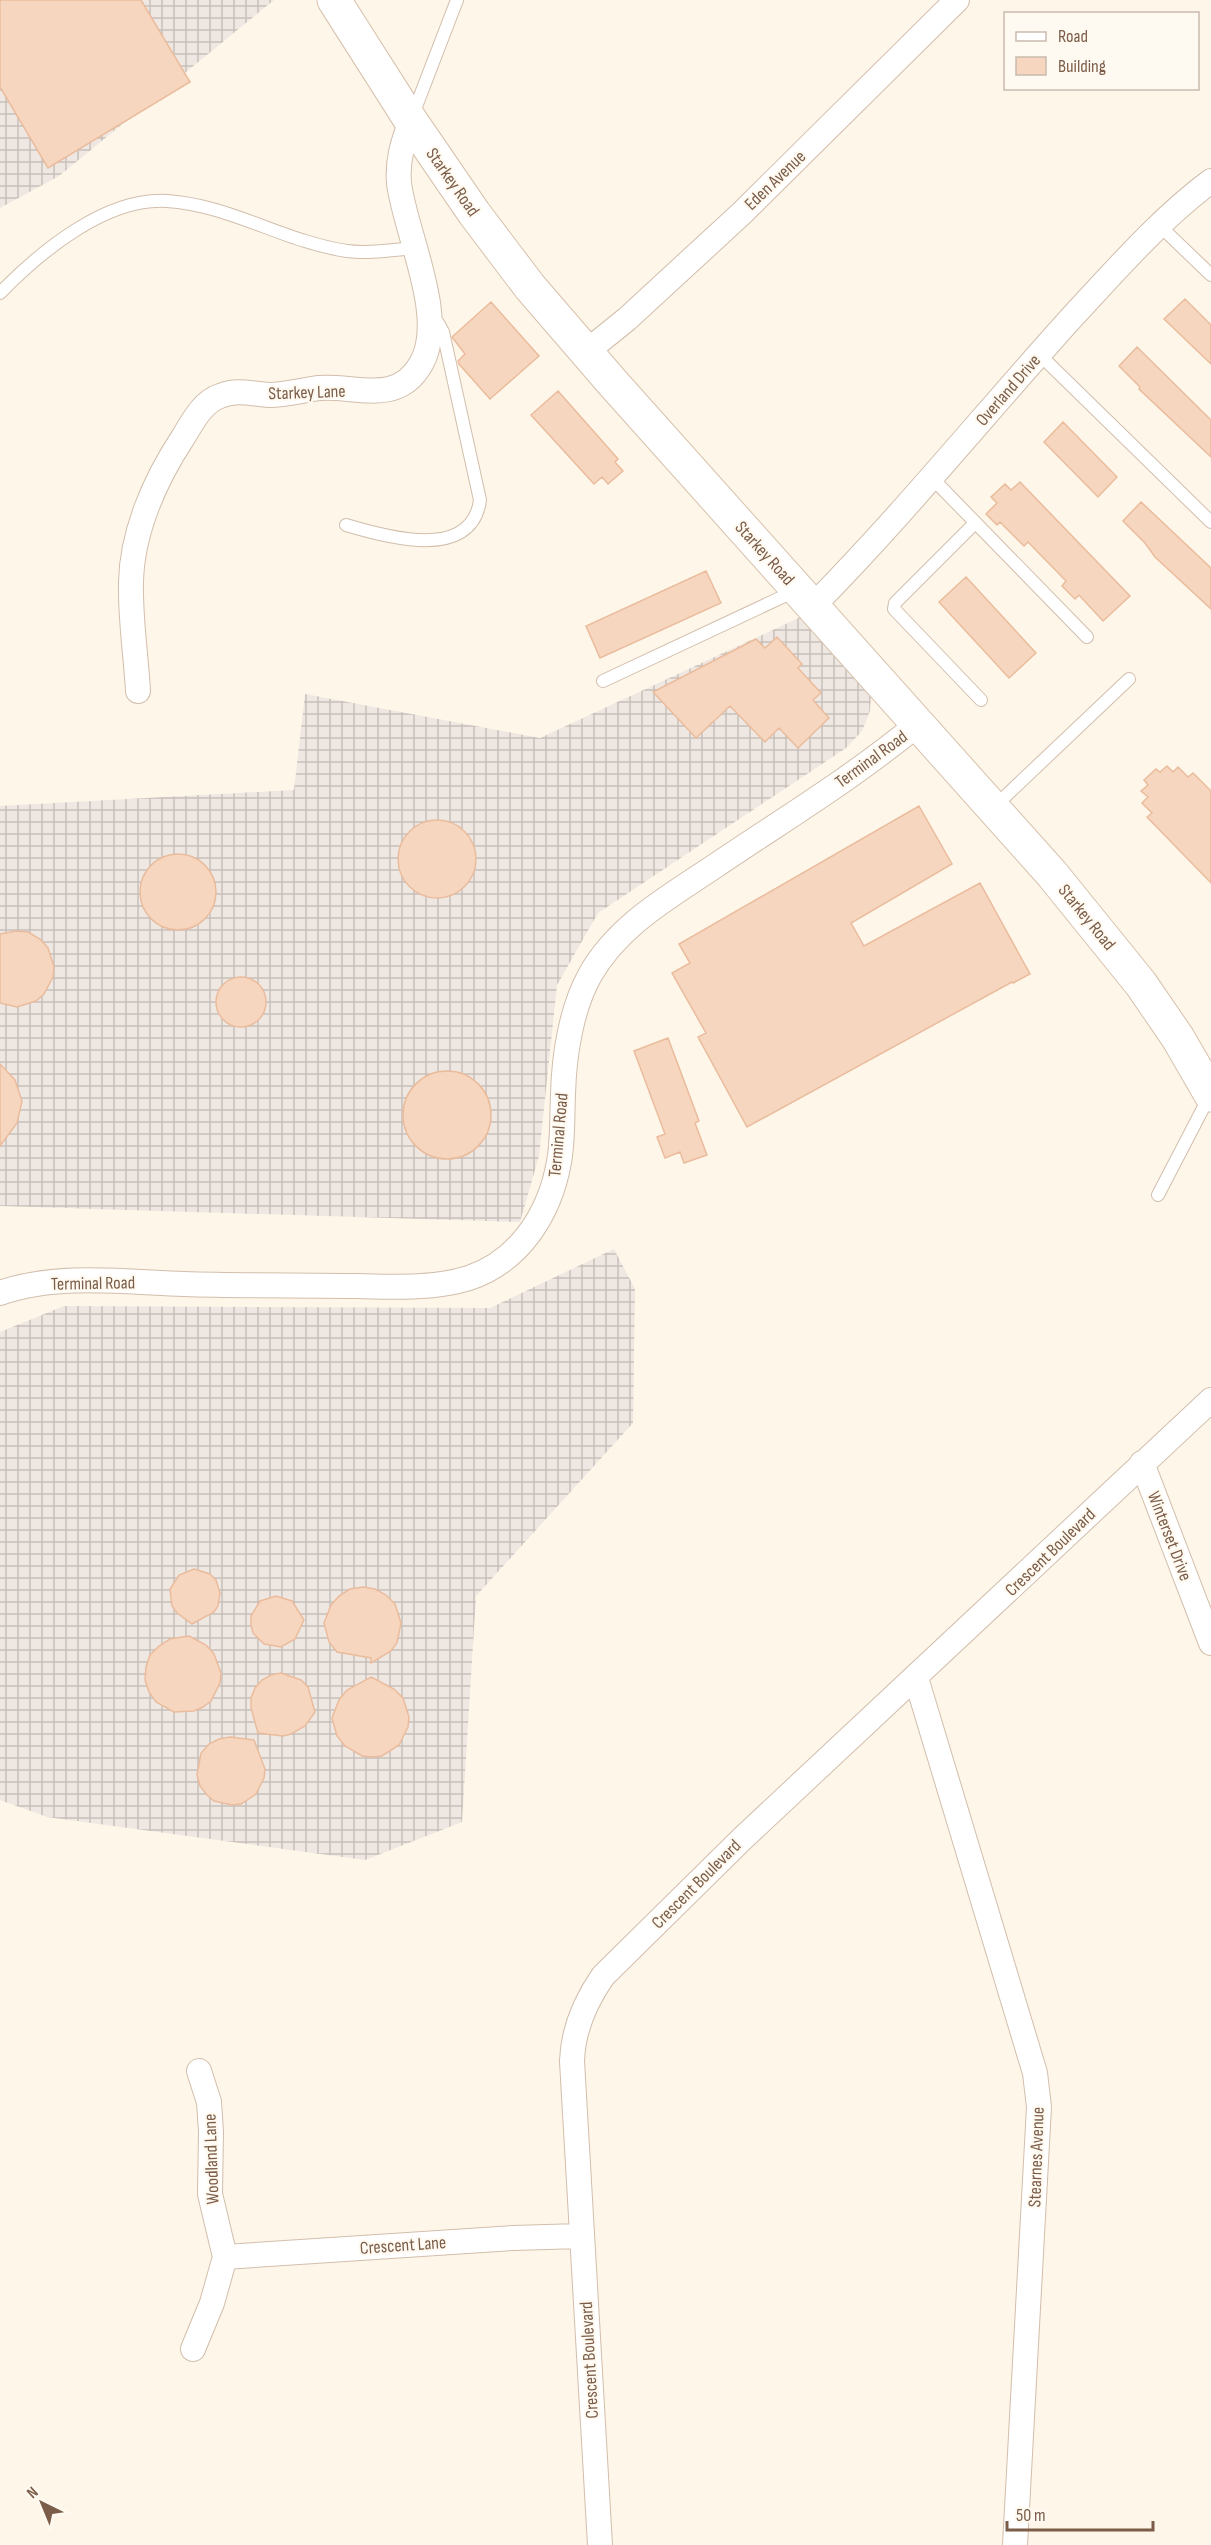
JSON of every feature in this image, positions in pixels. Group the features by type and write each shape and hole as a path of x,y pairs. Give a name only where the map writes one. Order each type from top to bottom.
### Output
{"main road":[{"name":"Starkey Road","path":"334,0 411,121 474,213 530,287 1052,874 1141,984 1178,1038 1211,1094"}],"street":[{"name":"Eden Avenue","path":"586,352 627,319 742,213 957,0"},
{"name":"Starkey Lane","path":"138,690 130,581 139,529 164,466 202,409 217,397 227,393 245,391 287,395 316,388 339,387 370,392 383,391 398,386 412,375 422,362 429,335 430,318 399,183 399,162 411,121"},
{"name":"Overland Drive","path":"805,598 861,557 1039,354 1125,260 1211,181"},
{"name":"Terminal Road","path":"0,1293 33,1285 96,1281 386,1286 447,1284 471,1278 489,1269 510,1255 527,1238 540,1220 553,1188 560,1160 562,1090 569,1038 580,995 608,949 642,916 880,755 918,724"},
{"name":"Crescent Boulevard","path":"600,2545 572,2051 579,2021 589,1997 603,1976 743,1838 1211,1400"},
{"name":"Winterset Drive","path":"1142,1463 1211,1642"},
{"name":"Stearnes Avenue","path":"916,1678 1035,2073 1040,2107 1015,2545"},
{"name":"Woodland Lane","path":"193,2349 212,2303 225,2257 210,2194 209,2102 199,2071"},
{"name":"Crescent Lane","path":"225,2257 513,2238 581,2236"}],"lane":[{"path":"411,121 457,0"},
{"path":"0,293 27,266 64,237 100,216 134,205 165,201 208,207 308,242 347,251 378,252 415,248"},
{"path":"1160,226 1211,275"},
{"path":"346,525 401,539 423,540 451,537 463,532 473,523 479,510 480,500 451,362 443,332 438,323 430,318"},
{"path":"1039,354 1211,522"},
{"path":"931,477 1086,637"},
{"path":"975,523 895,603 894,609 981,700"},
{"path":"603,681 805,598"},
{"path":"993,808 1129,680"},
{"path":"1158,1195 1211,1094"}],"shaded area":[{"path":"0,0 274,0 59,176 0,208"},
{"path":"803,616 871,694 870,711 862,731 846,748 598,913 557,985 539,1156 520,1222 0,1206 0,806 294,790 305,694 540,738"},
{"path":"614,1249 635,1289 633,1423 476,1596 462,1822 365,1860 47,1817 0,1800 0,1332 64,1306 490,1308"}],"building":[{"path":"0,0 141,0 190,82 48,168 0,87"},
{"path":"1185,299 1211,325 1211,364 1164,319"},
{"path":"491,302 539,356 490,399 459,364 458,361 465,354 452,337"},
{"path":"1137,347 1211,420 1211,457 1139,389 1140,387 1119,366"},
{"path":"558,391 618,459 615,462 623,471 608,484 602,477 594,484 531,415"},
{"path":"1063,422 1117,477 1098,497 1044,442"},
{"path":"1020,482 1130,596 1103,621 1079,595 1075,599 1062,586 1066,581 1028,542 1024,546 1000,522 997,525 986,514 997,503 991,497 1005,484 1011,490"},
{"path":"1141,502 1211,568 1211,609 1155,557 1145,543 1123,521"},
{"path":"706,571 721,603 600,658 586,626"},
{"path":"966,577 1036,653 1009,678 939,602"},
{"path":"777,637 802,664 798,668 821,693 813,700 829,718 798,748 779,728 765,742 730,706 696,738 653,692 756,639 765,648"},
{"path":"1167,766 1173,772 1178,767 1188,777 1193,773 1211,791 1211,883 1147,817 1152,813 1142,803 1148,797 1141,791 1148,785 1144,780 1156,769 1160,772"},
{"path":"919,806 952,864 851,923 864,946 980,883 1030,974 747,1127 698,1037 706,1033 672,973 690,963 679,944"},
{"path":"429,820 445,820 459,826 470,837 476,851 476,867 470,881 459,892 445,898 429,898 415,892 404,881 398,867 398,851 404,837 415,826"},
{"path":"178,854 192,857 205,865 213,878 216,892 213,906 205,919 192,927 178,930 164,927 151,919 143,906 140,892 143,878 151,865 164,857"},
{"path":"16,931 28,932 40,939 48,948 54,967 53,977 44,994 36,1001 17,1007 0,1003 0,934"},
{"path":"246,977 259,984 265,992 265,1012 259,1020 251,1026 236,1027 223,1020 217,1012 216,997 223,984 231,978"},
{"path":"668,1038 699,1121 695,1123 707,1155 684,1163 680,1152 665,1158 657,1137 665,1134 634,1051"},
{"path":"0,1064 15,1080 22,1101 17,1123 0,1146"},
{"path":"447,1071 464,1075 478,1084 487,1098 491,1115 487,1132 478,1146 464,1155 447,1159 430,1155 416,1146 407,1132 403,1115 407,1098 416,1084 430,1075"},
{"path":"194,1569 210,1574 216,1580 220,1593 218,1606 214,1612 192,1624 177,1613 172,1606 170,1589 179,1575"},
{"path":"363,1587 375,1589 386,1595 395,1604 401,1623 397,1643 391,1651 371,1663 371,1658 337,1652 329,1642 324,1623 331,1605 339,1596 350,1589"},
{"path":"276,1596 292,1601 304,1620 295,1639 281,1647 264,1644 253,1633 251,1625 251,1616 260,1601"},
{"path":"189,1636 206,1645 214,1654 221,1673 220,1683 211,1701 203,1707 194,1711 174,1712 156,1702 149,1692 145,1680 146,1667 150,1655 159,1646 170,1639"},
{"path":"281,1673 301,1680 308,1687 315,1712 305,1726 291,1734 283,1736 258,1733 251,1708 251,1698 255,1688 262,1680"},
{"path":"371,1677 394,1689 403,1698 409,1717 408,1727 399,1745 382,1756 372,1757 362,1756 345,1746 337,1736 332,1718 339,1700 347,1690"},
{"path":"230,1737 254,1740 265,1769 264,1778 256,1794 241,1804 232,1805 214,1801 207,1795 200,1786 197,1775 201,1753 209,1744"}]}
